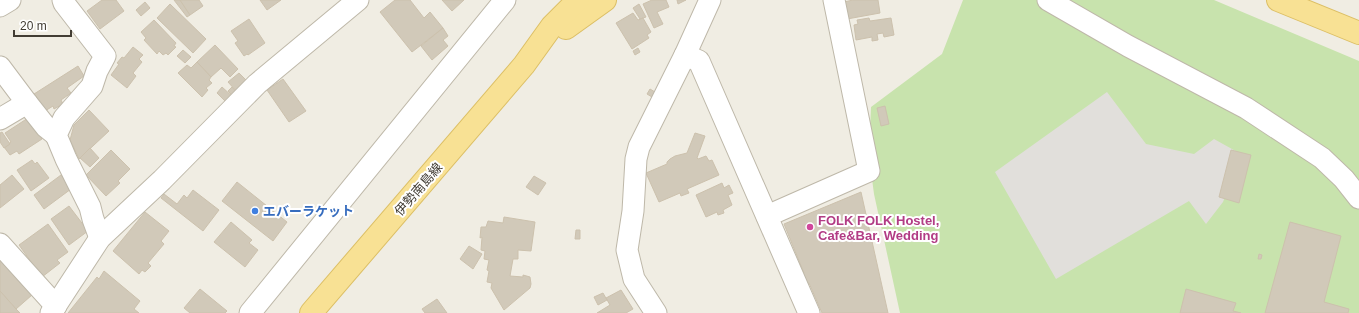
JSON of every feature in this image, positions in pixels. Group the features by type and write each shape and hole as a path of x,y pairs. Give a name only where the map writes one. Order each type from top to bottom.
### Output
{"main road":[{"name":"伊勢南島線","path":"311,313 524,65 552,26 578,0"},
{"name":"伊勢南島線","path":"524,65 560,33 605,0"},
{"path":"1278,0 1359,32"}],"street":[{"path":"0,6 10,0"},
{"path":"56,135 64,118 92,86 97,71 106,56 64,3 64,0"},
{"path":"0,244 53,310 100,238 162,180 258,84 358,0"},
{"path":"250,313 505,0"},
{"path":"656,313 634,279 628,250 633,211 636,159 639,147 685,55 710,0"},
{"path":"767,216 868,171 834,0"},
{"path":"1048,0 1128,46 1246,108 1322,158 1344,179 1359,198"},
{"path":"685,55 699,61 809,313"},
{"path":"0,67 46,127 56,135 90,207 92,219 100,238"},
{"path":"0,119 27,103"}],"green space":[{"path":"963,0 1214,0 1359,61 1359,313 900,313 874,194 869,156 871,107 942,54"}],"shaded area":[{"path":"1107,92 1146,144 1194,154 1214,139 1241,154 1223,202 1206,224 1189,201 1056,279 995,172"}],"building":[{"path":"102,0 116,0 124,11 100,29 87,11"},
{"path":"174,0 180,0 190,15 187,17"},
{"path":"180,0 199,0 203,6 190,15"},
{"path":"260,0 281,0 267,10"},
{"path":"395,0 410,0 424,18 430,12 443,28 412,52 380,12"},
{"path":"442,0 464,0 452,11"},
{"path":"652,0 666,0 669,7 657,12 663,24 654,28 643,4"},
{"path":"677,0 686,0 678,4"},
{"path":"853,0 878,0 880,13 847,19 844,2"},
{"path":"145,2 150,8 141,16 136,10"},
{"path":"170,4 206,39 193,53 157,18"},
{"path":"639,4 646,17 640,19 633,8"},
{"path":"633,13 638,20 643,18 651,32 647,35 649,38 632,49 616,23"},
{"path":"869,18 870,21 891,18 894,35 884,37 883,33 877,34 878,40 872,41 872,37 856,40 854,25 858,24 857,20"},
{"path":"249,19 265,43 248,55 247,54 244,56 235,43 238,41 231,31"},
{"path":"154,20 176,43 174,46 176,47 168,55 166,53 163,55 159,51 157,54 144,40 146,38 141,32"},
{"path":"443,28 448,36 443,40 448,46 432,60 421,46"},
{"path":"215,45 238,69 230,77 221,68 211,77 197,62"},
{"path":"133,47 143,55 139,59 142,62 133,73 136,76 127,88 111,75 119,64 117,63 122,57 124,58"},
{"path":"638,48 640,52 635,55 633,51"},
{"path":"183,50 191,57 185,63 177,56"},
{"path":"197,62 211,77 209,80 212,83 206,88 208,90 202,97 178,73 187,65 191,68"},
{"path":"78,66 84,76 67,88 71,93 61,100 63,104 54,109 53,106 45,111 34,94"},
{"path":"239,73 248,82 237,92 228,82"},
{"path":"283,79 306,111 289,122 267,90"},
{"path":"222,87 233,97 227,103 217,93"},
{"path":"232,87 237,93 233,96 228,91"},
{"path":"650,89 655,92 652,97 647,94"},
{"path":"885,106 889,124 881,126 877,108"},
{"path":"89,110 109,131 79,159 70,140 74,125"},
{"path":"28,118 42,139 19,154 17,151 10,155 4,147 11,142 5,133"},
{"path":"2,132 10,144 4,148 0,142 0,133"},
{"path":"695,133 705,136 697,158 706,156 709,161 712,160 719,175 687,189 689,193 681,196 680,193 659,202 646,173 667,164 670,159 675,156 687,153"},
{"path":"90,148 99,158 90,167 80,158"},
{"path":"111,150 130,169 118,181 120,183 106,196 86,175"},
{"path":"1231,150 1251,155 1239,203 1219,197"},
{"path":"32,160 35,164 37,162 49,178 31,191 17,170"},
{"path":"12,175 24,189 0,208 0,185"},
{"path":"61,175 71,189 44,209 34,195"},
{"path":"534,176 546,183 538,195 526,187"},
{"name":"エバーラケット","path":"237,182 287,222 273,241 222,201"},
{"path":"722,183 724,188 729,185 733,193 728,195 732,205 723,210 724,213 718,215 717,212 706,217 696,195"},
{"path":"193,190 219,210 203,231 161,198 164,194 177,204 184,195 187,198"},
{"path":"861,192 888,313 822,313 809,283 807,284 784,224"},
{"path":"69,206 88,231 69,245 51,219"},
{"path":"145,212 169,231 161,241 164,244 148,263 151,266 145,272 142,270 139,274 113,251"},
{"path":"504,217 535,222 531,251 518,250 518,259 513,259 510,276 523,277 523,275 530,277 530,288 504,310 491,288 492,283 487,282 489,260 484,259 485,251 481,250 482,237 480,238 481,227 486,227 488,221 503,223"},
{"path":"231,222 252,240 249,243 258,250 245,267 214,242"},
{"path":"1290,222 1341,236 1324,302 1349,309 1348,313 1265,313"},
{"path":"48,224 68,252 57,260 60,263 42,277 19,245"},
{"path":"576,230 580,230 580,239 575,239"},
{"path":"469,246 482,254 473,269 460,259"},
{"path":"1259,254 1262,255 1261,259 1258,259"},
{"path":"0,260 32,295 16,309 0,291"},
{"path":"104,271 140,301 134,309 139,313 68,313 97,277 99,279"},
{"path":"200,289 227,311 225,313 190,313 184,308"},
{"path":"1186,289 1236,303 1233,311 1241,313 1180,313"},
{"path":"621,290 633,309 626,313 597,313 610,305 606,298"},
{"path":"0,291 16,309 20,313 0,313"},
{"path":"603,293 607,300 598,305 594,297"},
{"path":"437,299 447,313 425,313 422,309"}],"place":[{"name":"エバーラケット","path":"255,211"},
{"name":"FOLK FOLK Hostel, Cafe&Bar, Wedding","path":"810,227"}]}
